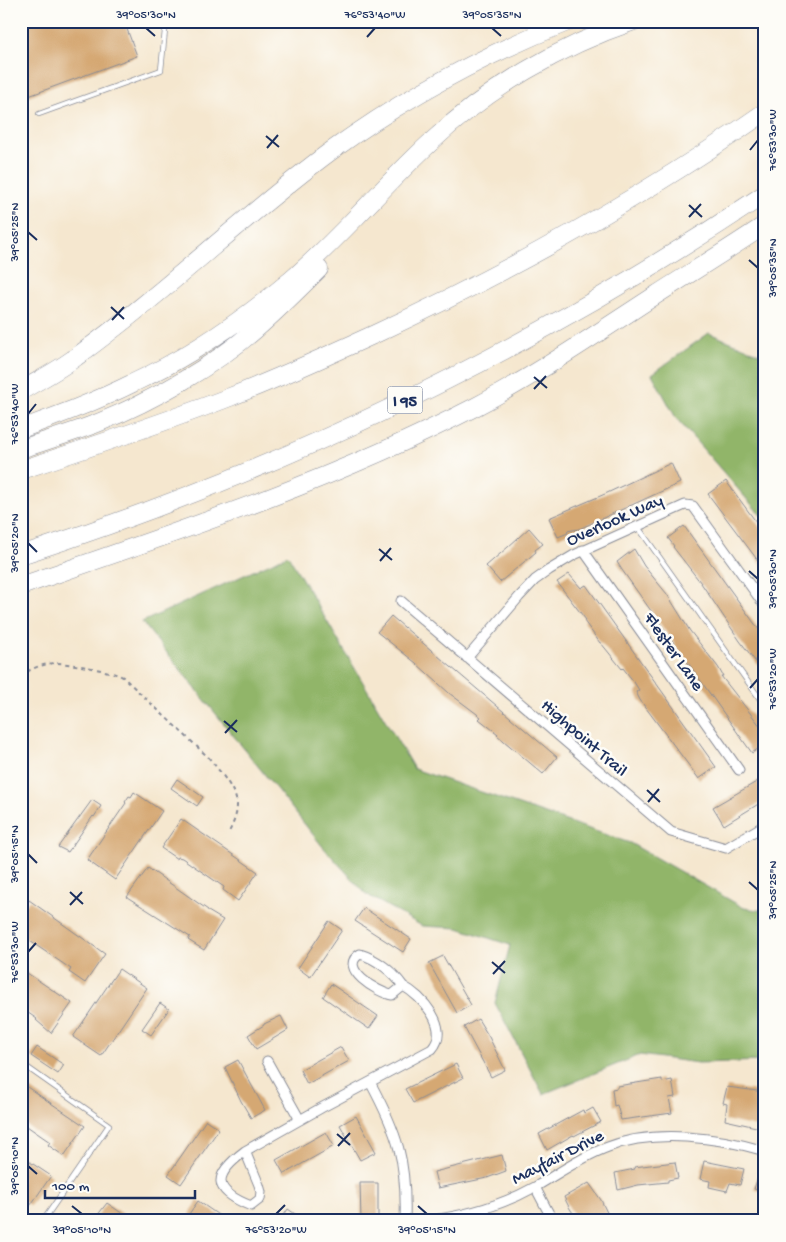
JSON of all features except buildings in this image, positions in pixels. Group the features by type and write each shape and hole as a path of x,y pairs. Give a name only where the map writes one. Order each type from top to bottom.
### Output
{"highway":[{"path":"21,391 74,358 112,330 332,150 368,126 474,64 512,45 570,21"},
{"path":"21,430 88,404 135,383 229,327 290,280 325,249 430,143 452,123 489,95 530,69 584,40 634,21"},
{"path":"21,449 101,422 191,375 225,354 256,330 299,289 436,147 530,69"},
{"path":"21,470 124,436 231,397 317,361 448,300 606,214 683,167 765,112"},
{"name":"I 95","path":"21,555 109,525 249,470 348,428 464,372 571,315 720,225 765,194"},
{"path":"21,586 230,513 314,481 395,446 474,408 529,377 765,226"},
{"path":"658,294 765,240"}],"street":[{"name":"Overlook Way","path":"467,658 535,580 562,561 685,505 693,506 765,606"},
{"name":"Flester Lane","path":"584,550 739,770"},
{"name":"Highpoint Trail","path":"400,601 671,832 726,848 765,825"},
{"path":"245,1151 261,1192 260,1199 251,1206 238,1200 222,1188 221,1177 226,1166 245,1151 432,1049 437,1044 439,1037 438,1029 434,1018 423,1003 390,972 370,957 360,954 355,957 353,963 355,971 384,994 392,995 403,986"},
{"path":"268,1061 300,1120"},
{"path":"370,1082 389,1118 403,1164 405,1221"},
{"name":"Mayfair Drive","path":"426,1221 469,1214 515,1197 535,1187 571,1164 608,1147 631,1140 682,1137 709,1140 765,1151"},
{"path":"535,1187 553,1221"}],"lane":[{"path":"40,114 161,70 166,21"},
{"path":"638,527 765,706"},
{"path":"21,1063 110,1125 43,1221"}],"path":[{"path":"21,677 27,671 56,663 114,672 123,677 209,758 234,792 238,804 235,819 229,832"}],"green space":[{"path":"709,333 765,356 765,520 676,418 652,374"},
{"path":"288,555 414,769 630,843 744,908 765,911 765,1061 698,1063 640,1055 543,1094 495,1003 510,945 458,928 422,926 366,894 323,847 142,622"}]}
